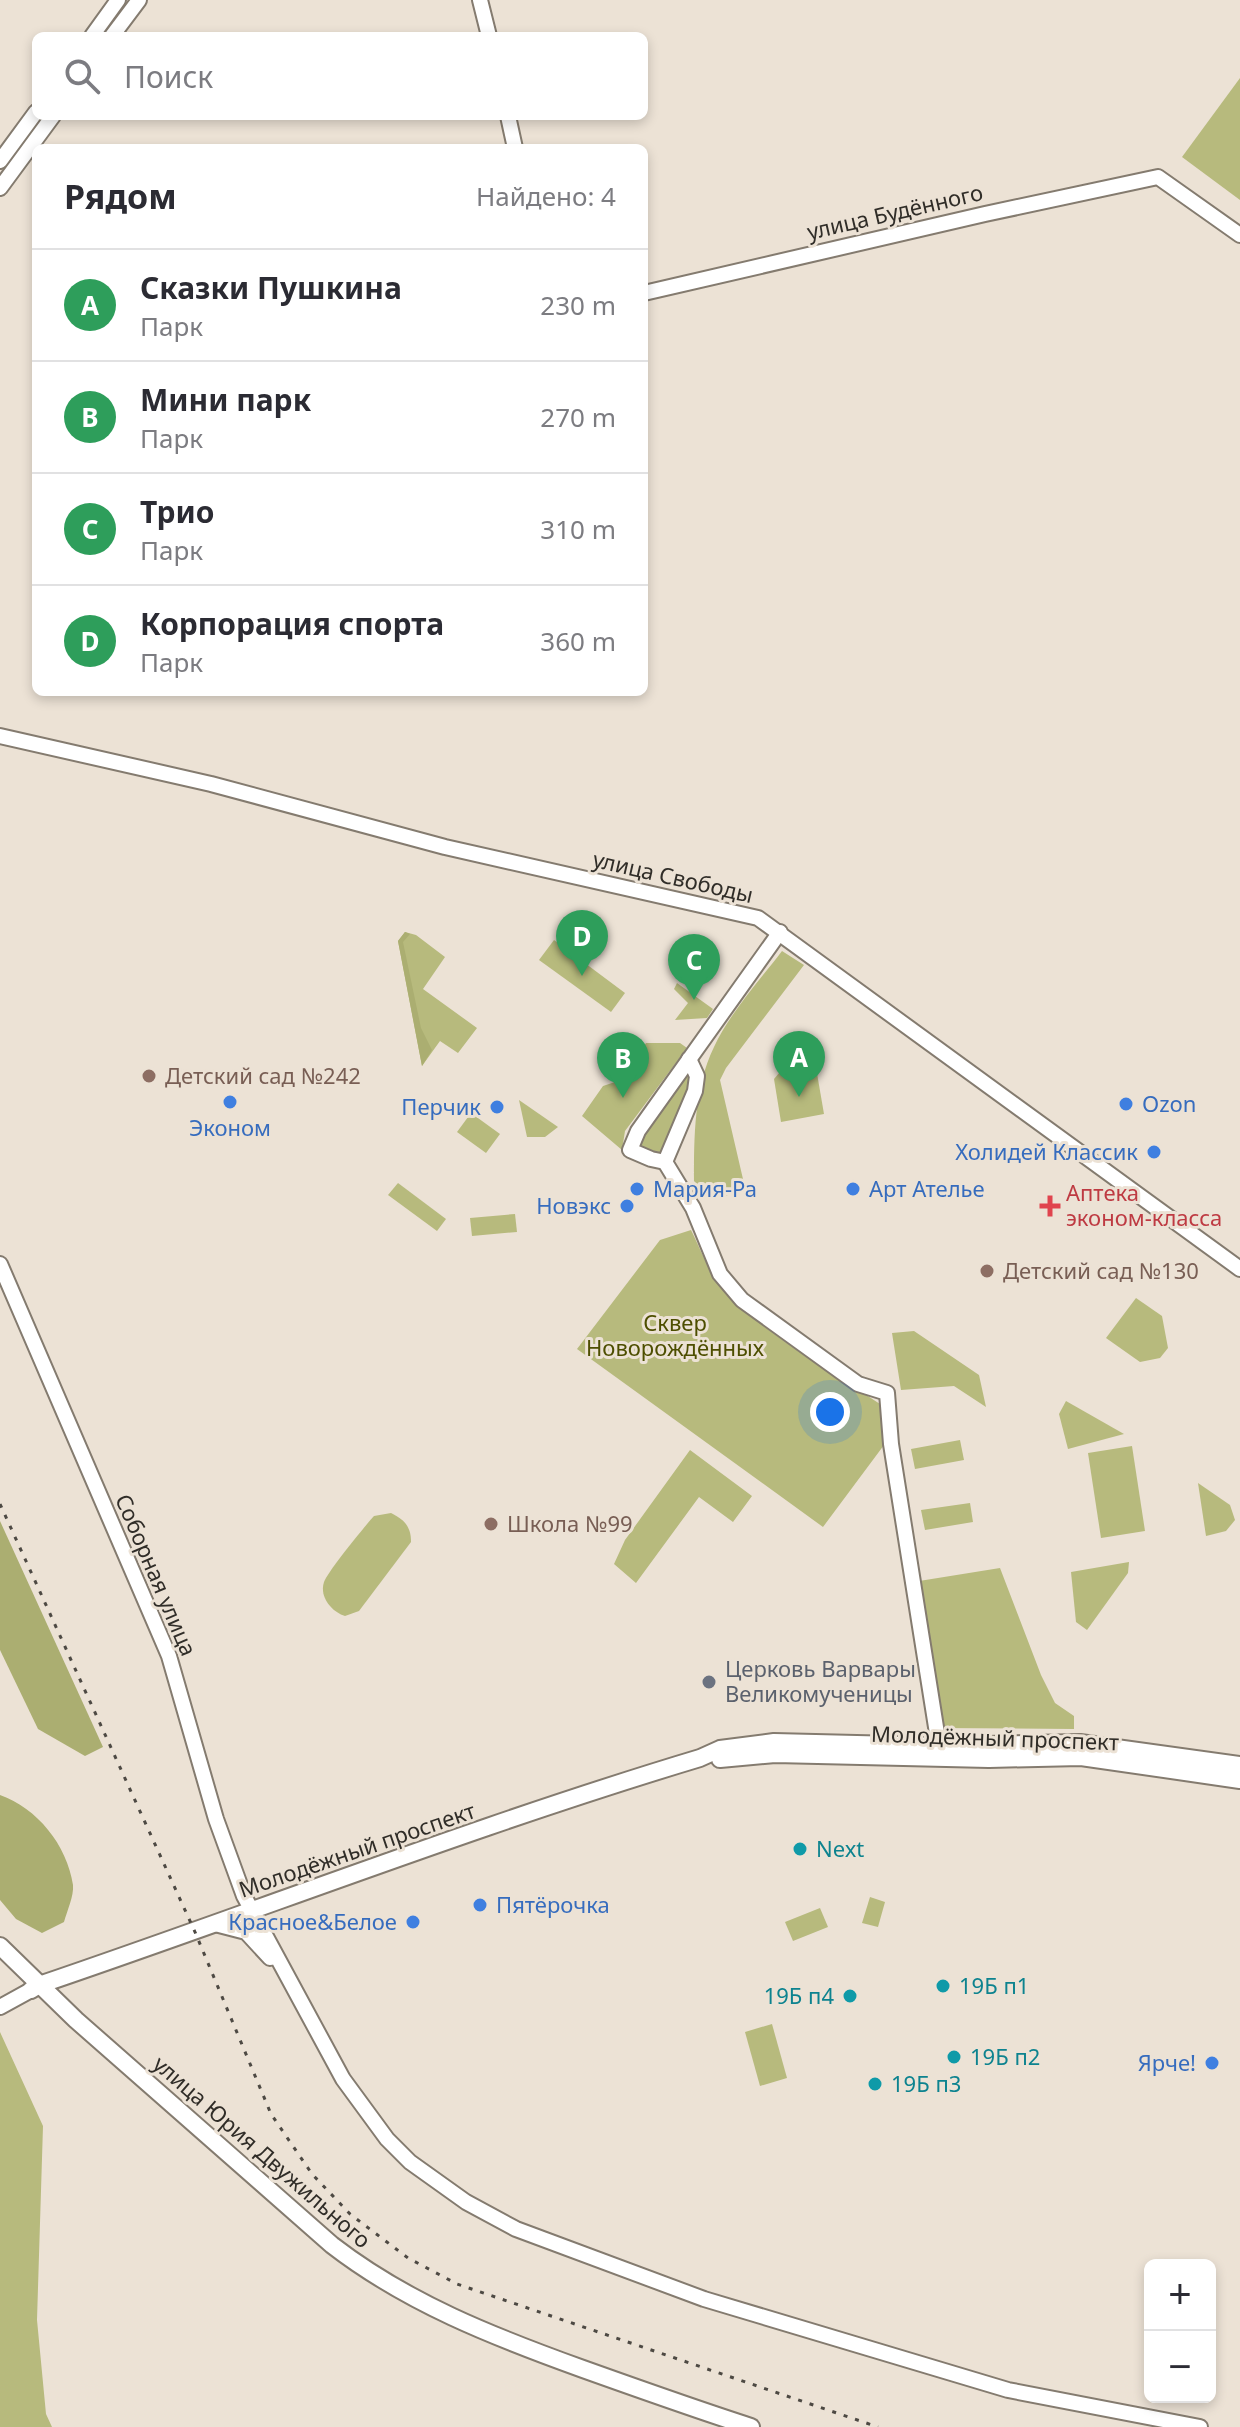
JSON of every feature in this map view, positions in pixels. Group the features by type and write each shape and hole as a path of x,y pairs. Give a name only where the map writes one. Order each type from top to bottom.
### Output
{"main road":[{"name":"Молодёжный проспект","path":"35,1988 720,1749 774,1742 939,1746 1080,1743 1240,1765"},
{"name":"Молодёжный проспект","path":"700,1758 775,1754 989,1759 1081,1757 1240,1780"},
{"name":"улица Юрия Двужильного","path":"0,1946 94,2050 352,2274 393,2301 523,2357 616,2392 728,2427"},
{"name":"улица Юрия Двужильного","path":"0,1958 332,2245 396,2290 523,2347 751,2427"}],"street":[{"path":"95,32 118,0"},
{"path":"115,32 139,0"},
{"path":"480,0 488,32"},
{"path":"0,161 32,117"},
{"path":"32,144 50,120"},
{"path":"509,120 514,144"},
{"path":"0,188 32,145"},
{"name":"улица Будённого","path":"648,292 1158,177 1240,235"},
{"name":"улица Свободы","path":"0,736 211,784 445,847 758,918 1240,1269"},
{"path":"780,932 638,1131 630,1150 665,1162 693,1208 720,1274 742,1300 858,1384 887,1393 891,1444 939,1746"},
{"path":"665,1162 695,1091 697,1076 689,1059"},
{"name":"Соборная улица","path":"0,1264 169,1656 216,1819 244,1896 286,1978"},
{"path":"215,1924 246,1932 286,1978 343,2079 387,2139 434,2182 516,2229 704,2299 1008,2390 1200,2427"},
{"path":"0,2007 35,1988"}],"green space":[{"path":"1240,78 1240,200 1182,157"},
{"path":"405,932 416,935 445,957 423,989 477,1028 458,1053 440,1041 422,1066 398,941"},
{"path":"405,932 410,934 403,942 421,1028 432,1050 422,1066 398,941"},
{"path":"554,940 625,993 611,1012 539,960"},
{"path":"782,951 804,965 720,1080 746,1192 710,1198 694,1181 695,1130 702,1079 728,1022"},
{"path":"677,983 713,1009 707,1018 675,1020 688,1003 674,989"},
{"path":"646,1043 680,1043 687,1048 625,1131 622,1150 582,1116 603,1086 618,1081"},
{"path":"801,1047 814,1056 824,1114 781,1122 774,1079"},
{"path":"689,1066 695,1077 664,1152 651,1155 636,1148"},
{"path":"519,1100 558,1127 545,1137 527,1137"},
{"path":"471,1113 500,1134 486,1153 457,1132"},
{"path":"398,1183 446,1219 437,1231 388,1195"},
{"path":"515,1214 517,1232 472,1236 470,1218"},
{"name":"Сквер Новорождённых","path":"691,1230 713,1274 746,1311 790,1345 880,1404 887,1441 823,1527 577,1349 660,1240"},
{"path":"1136,1298 1162,1316 1168,1348 1160,1358 1140,1362 1106,1338"},
{"path":"914,1331 979,1375 986,1407 954,1386 901,1390 892,1333"},
{"path":"1066,1401 1124,1434 1068,1449 1059,1414"},
{"path":"960,1440 964,1460 915,1469 911,1449"},
{"path":"1132,1446 1145,1531 1101,1538 1088,1453"},
{"path":"690,1450 752,1496 733,1522 699,1497 636,1583 614,1564 625,1540"},
{"path":"1198,1483 1230,1505 1235,1520 1226,1531 1206,1536"},
{"path":"970,1503 973,1522 925,1530 921,1510"},
{"path":"391,1513 406,1524 411,1542 359,1611 345,1616 340,1614 331,1607 323,1593 327,1576 374,1516"},
{"path":"0,1521 103,1747 85,1756 38,1729 0,1650"},
{"path":"1129,1562 1128,1573 1087,1630 1076,1622 1071,1572"},
{"path":"1000,1568 1041,1675 1055,1703 1074,1716 1074,1729 936,1728 913,1582"},
{"path":"0,1795 14,1801 38,1819 57,1842 70,1870 73,1889 64,1922 42,1933 16,1919 0,1900"},
{"path":"870,1897 885,1902 878,1927 862,1923"},
{"path":"820,1908 828,1927 793,1941 785,1922"},
{"path":"772,2024 787,2078 760,2086 745,2032"},
{"path":"0,2032 43,2126 37,2320 46,2414 52,2427 0,2427"}],"railway":[{"path":"0,1504 195,1932 271,2114 312,2174 350,2214 408,2258 457,2284 878,2427"}],"place":[{"name":"Корпорация спорта","path":"582,976"},
{"name":"Трио","path":"694,1000"},
{"name":"Детский сад №242","path":"149,1076"},
{"name":"Сказки Пушкина","path":"799,1097"},
{"name":"Мини парк","path":"623,1098"},
{"name":"Эконом","path":"230,1102"},
{"name":"Ozon","path":"1126,1104"},
{"name":"Перчик","path":"497,1107"},
{"name":"Холидей Классик","path":"1154,1152"},
{"name":"Мария-Ра","path":"637,1189"},
{"name":"Арт Ателье","path":"853,1189"},
{"name":"Новэкс","path":"627,1206"},
{"name":"Аптека эконом-класса","path":"1050,1206"},
{"name":"Детский сад №130","path":"987,1271"},
{"name":"Школа №99","path":"491,1524"},
{"name":"Церковь Варвары Великомученицы","path":"709,1682"},
{"name":"Next","path":"800,1849"},
{"name":"Пятёрочка","path":"480,1905"},
{"name":"Красное&Белое","path":"413,1922"},
{"name":"19Б п1","path":"943,1986"},
{"name":"19Б п4","path":"850,1996"},
{"name":"19Б п2","path":"954,2057"},
{"name":"Ярче!","path":"1212,2063"},
{"name":"19Б п3","path":"875,2084"}]}
